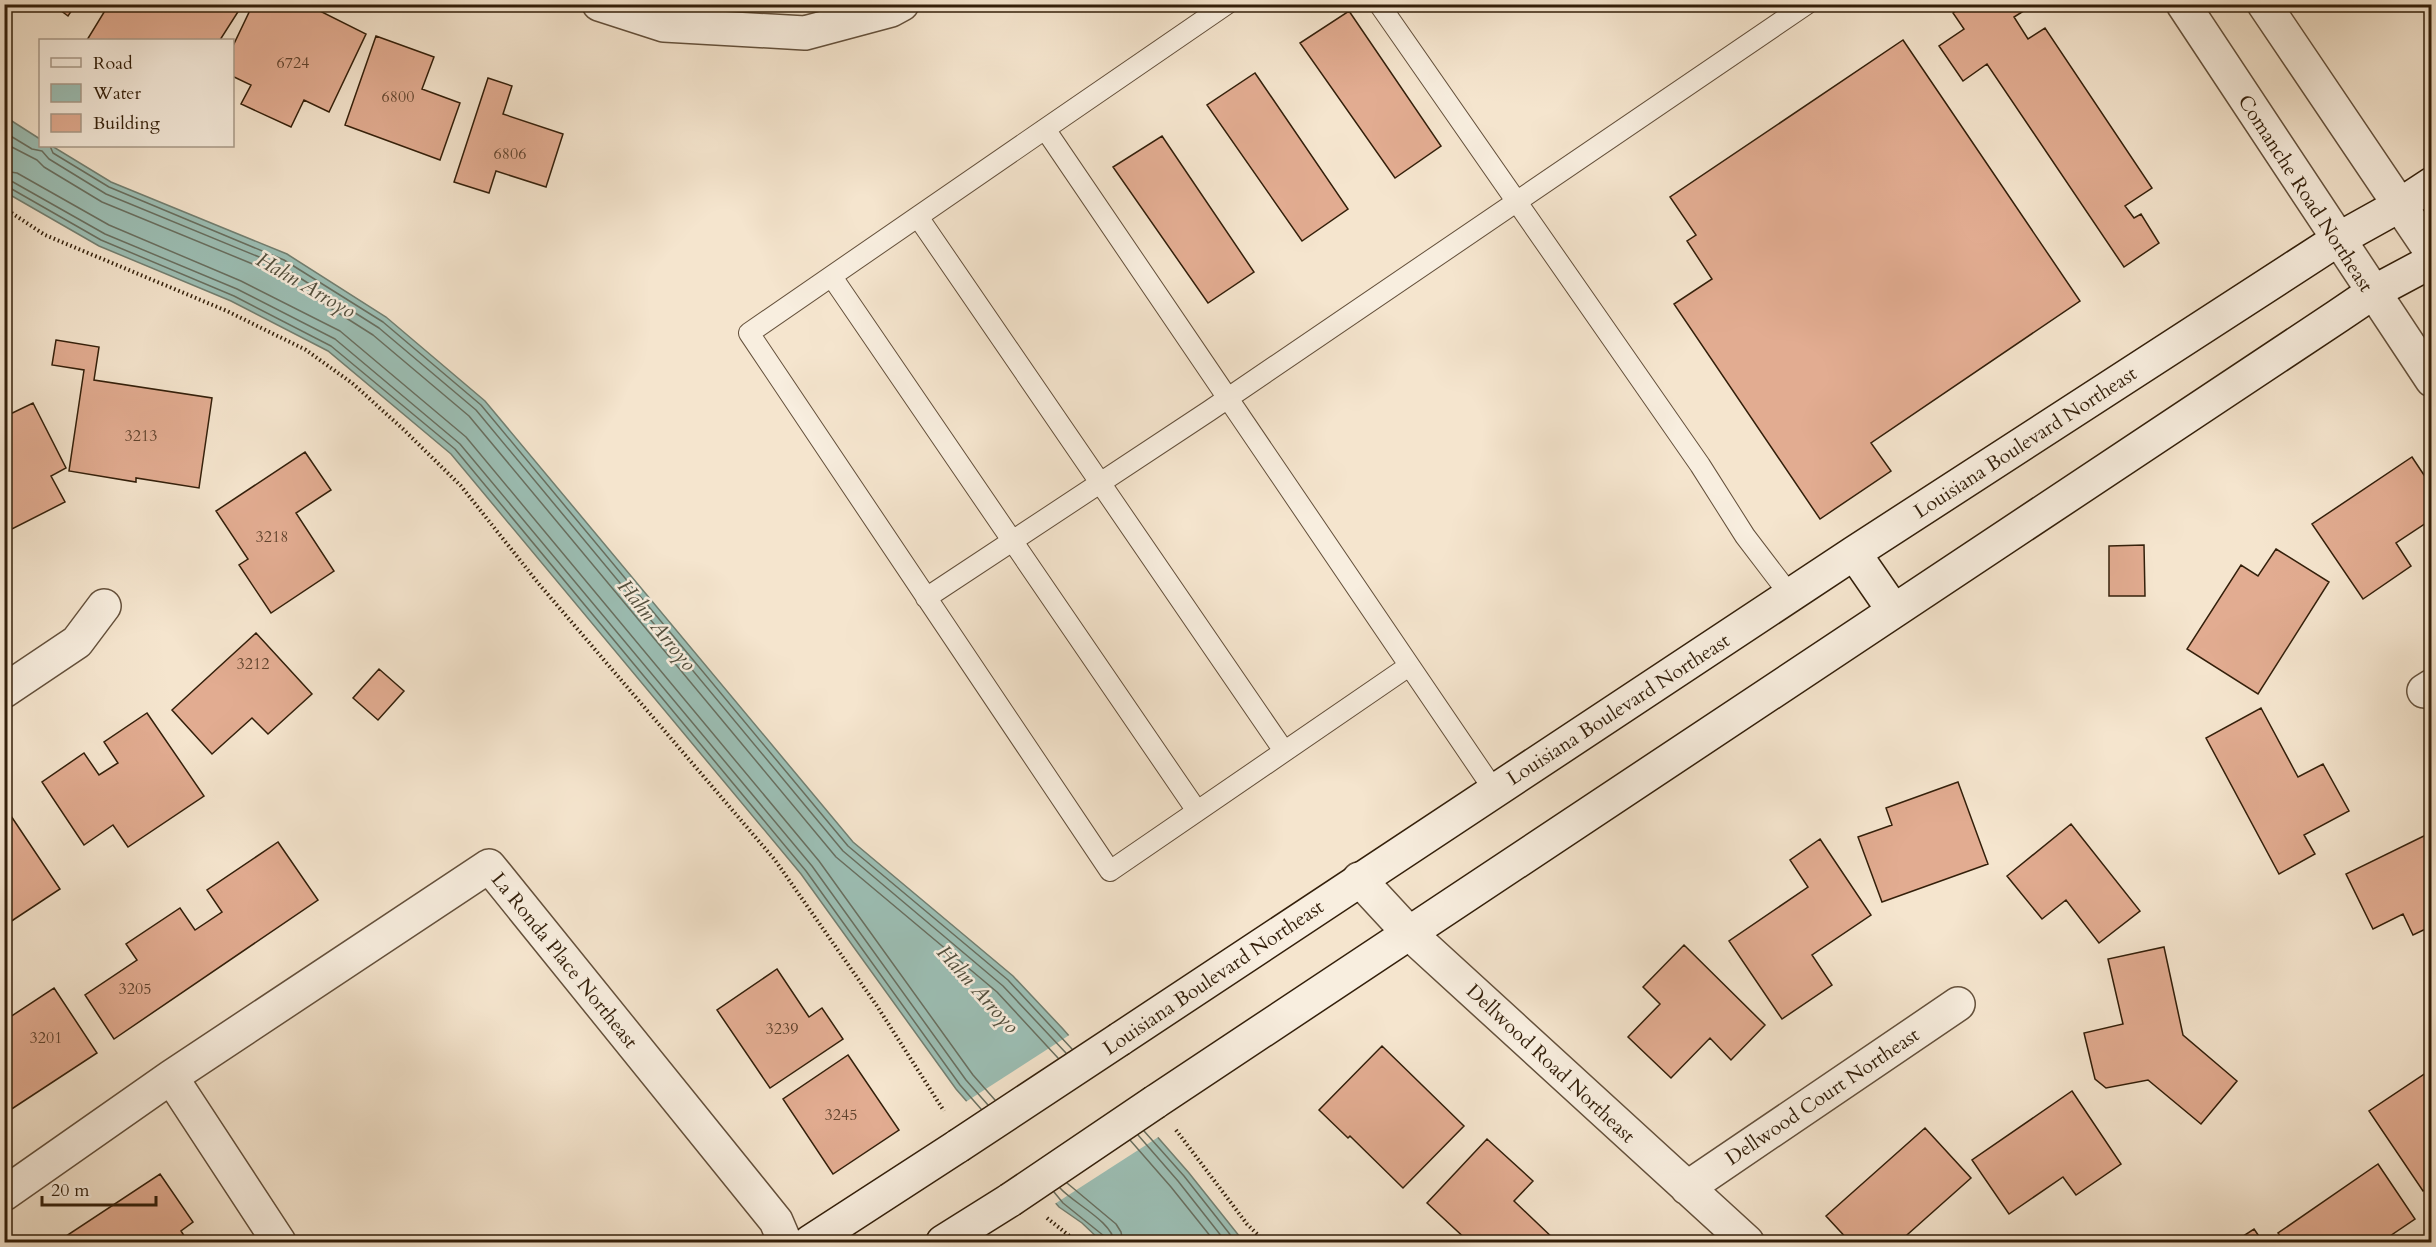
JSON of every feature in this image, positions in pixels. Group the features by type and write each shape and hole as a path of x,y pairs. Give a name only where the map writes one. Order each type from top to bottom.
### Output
{"main road":[{"path":"599,4 664,25 805,33 891,10 902,4"},
{"name":"Comanche Road Northeast","path":"2183,4 2372,293 2432,380"},
{"path":"2264,4 2432,253"},
{"name":"Louisiana Boulevard Northeast","path":"810,1242 1854,553 2337,240 2400,205 2432,184"},
{"path":"943,1242 1010,1200 2372,293 2432,261"},
{"path":"1854,553 1894,610"},
{"path":"4,691 77,642 104,606"},
{"name":"La Ronda Place Northeast","path":"4,1194 171,1077 489,866 776,1221 785,1242"},
{"name":"Dellwood Road Northeast","path":"1359,879 1409,933 1747,1242"},
{"name":"Dellwood Court Northeast","path":"1687,1188 1958,1004"},
{"path":"171,1077 279,1242"}],"lane":[{"path":"1227,4 749,333 1110,871 1409,666"},
{"path":"1379,4 1515,203 1700,465 1745,536 1790,595"},
{"path":"926,598 1228,398 1807,4"},
{"path":"1045,129 1494,790"},
{"path":"918,218 1284,751"},
{"path":"832,277 1197,811"}],"path":[{"path":"4,208 45,235 227,312 306,350 351,383 402,428 460,486 539,584 776,860 877,1006 946,1114"},
{"path":"1176,1129 1247,1224 1265,1242"},
{"path":"1043,1213 1077,1242"}],"water":[{"name":"Hahn Arroyo","path":"4,116 39,138 39,147 54,147 111,182 287,254 386,317 485,401 853,842 1013,976 1063,1029 1189,1173 1244,1242 1102,1242 1082,1223 1059,1207 956,1089 801,874 451,454 328,351 231,301 99,246 5,192"}],"pier":[{"path":"1071,1034 1160,1136 1053,1205 964,1103"}],"building":[{"path":"52,4 76,4 68,16"},
{"path":"109,4 243,4 221,39 88,39"},
{"path":"253,4 306,4 366,34 329,112 304,100 291,127 241,104 251,85 234,77 234,44"},
{"path":"1966,4 2028,4 2030,7 2014,17 2028,39 2045,28 2152,188 2125,206 2134,218 2141,214 2159,243 2124,267 1987,64 1963,81 1939,46 1964,29 1953,13"},
{"path":"1349,11 1441,146 1395,178 1300,43"},
{"path":"376,36 434,57 422,89 460,103 440,160 345,125"},
{"path":"1903,40 2080,301 1871,443 1891,471 1820,519 1674,304 1712,279 1687,241 1696,235 1670,197"},
{"path":"1255,73 1348,209 1302,241 1207,105"},
{"path":"488,78 512,86 503,114 563,134 546,187 496,171 489,193 454,182"},
{"path":"1162,136 1254,272 1208,303 1113,167"},
{"path":"56,340 99,347 94,380 212,398 199,488 136,478 136,482 69,471 84,370 52,365"},
{"path":"33,403 66,468 51,476 65,502 4,533 4,417"},
{"path":"305,452 331,490 296,513 334,571 271,613 239,565 248,559 216,511"},
{"path":"2412,457 2432,487 2432,519 2396,543 2411,566 2363,599 2312,524"},
{"path":"2144,545 2145,596 2109,596 2109,546"},
{"path":"2276,549 2329,582 2258,694 2187,649 2241,565 2258,576"},
{"path":"256,633 312,694 268,734 252,718 212,754 172,710"},
{"path":"379,669 404,691 378,720 353,698"},
{"path":"2261,708 2298,777 2323,764 2349,811 2304,835 2315,854 2279,874 2206,738"},
{"path":"147,713 204,796 128,847 113,825 84,845 42,782 84,753 99,775 118,763 104,742"},
{"path":"1958,782 1988,864 1882,902 1858,837 1892,825 1886,808"},
{"path":"7,810 60,889 4,926 4,812"},
{"path":"2071,824 2140,911 2099,943 2066,900 2042,919 2007,876"},
{"path":"2432,832 2432,926 2413,935 2403,914 2373,929 2346,874"},
{"path":"1820,839 1871,915 1812,955 1832,985 1782,1019 1729,941 1808,887 1790,860"},
{"path":"278,842 318,900 114,1039 85,995 137,960 126,944 180,908 195,930 222,912 207,890"},
{"path":"1684,945 1765,1025 1731,1060 1710,1038 1671,1078 1628,1037 1660,1004 1643,987"},
{"path":"2164,947 2183,1035 2237,1081 2201,1124 2148,1080 2106,1088 2095,1079 2084,1033 2123,1024 2108,959"},
{"path":"777,969 809,1017 822,1008 843,1039 770,1088 717,1010"},
{"path":"54,988 97,1053 4,1114 4,1021"},
{"path":"1382,1046 1464,1126 1403,1188 1350,1136 1348,1138 1319,1110"},
{"path":"848,1055 899,1130 833,1174 783,1099"},
{"path":"2432,1069 2432,1185 2423,1191 2369,1111"},
{"path":"2072,1091 2121,1164 2076,1195 2063,1177 2009,1214 1972,1160"},
{"path":"1925,1128 1971,1178 1899,1242 1850,1242 1826,1216"},
{"path":"1487,1139 1533,1181 1514,1201 1557,1242 1469,1242 1427,1203"},
{"path":"2378,1164 2415,1219 2381,1242 2285,1242 2278,1233"},
{"path":"160,1174 193,1222 181,1231 188,1242 57,1242"},
{"path":"2254,1229 2263,1242 2234,1242"}]}
